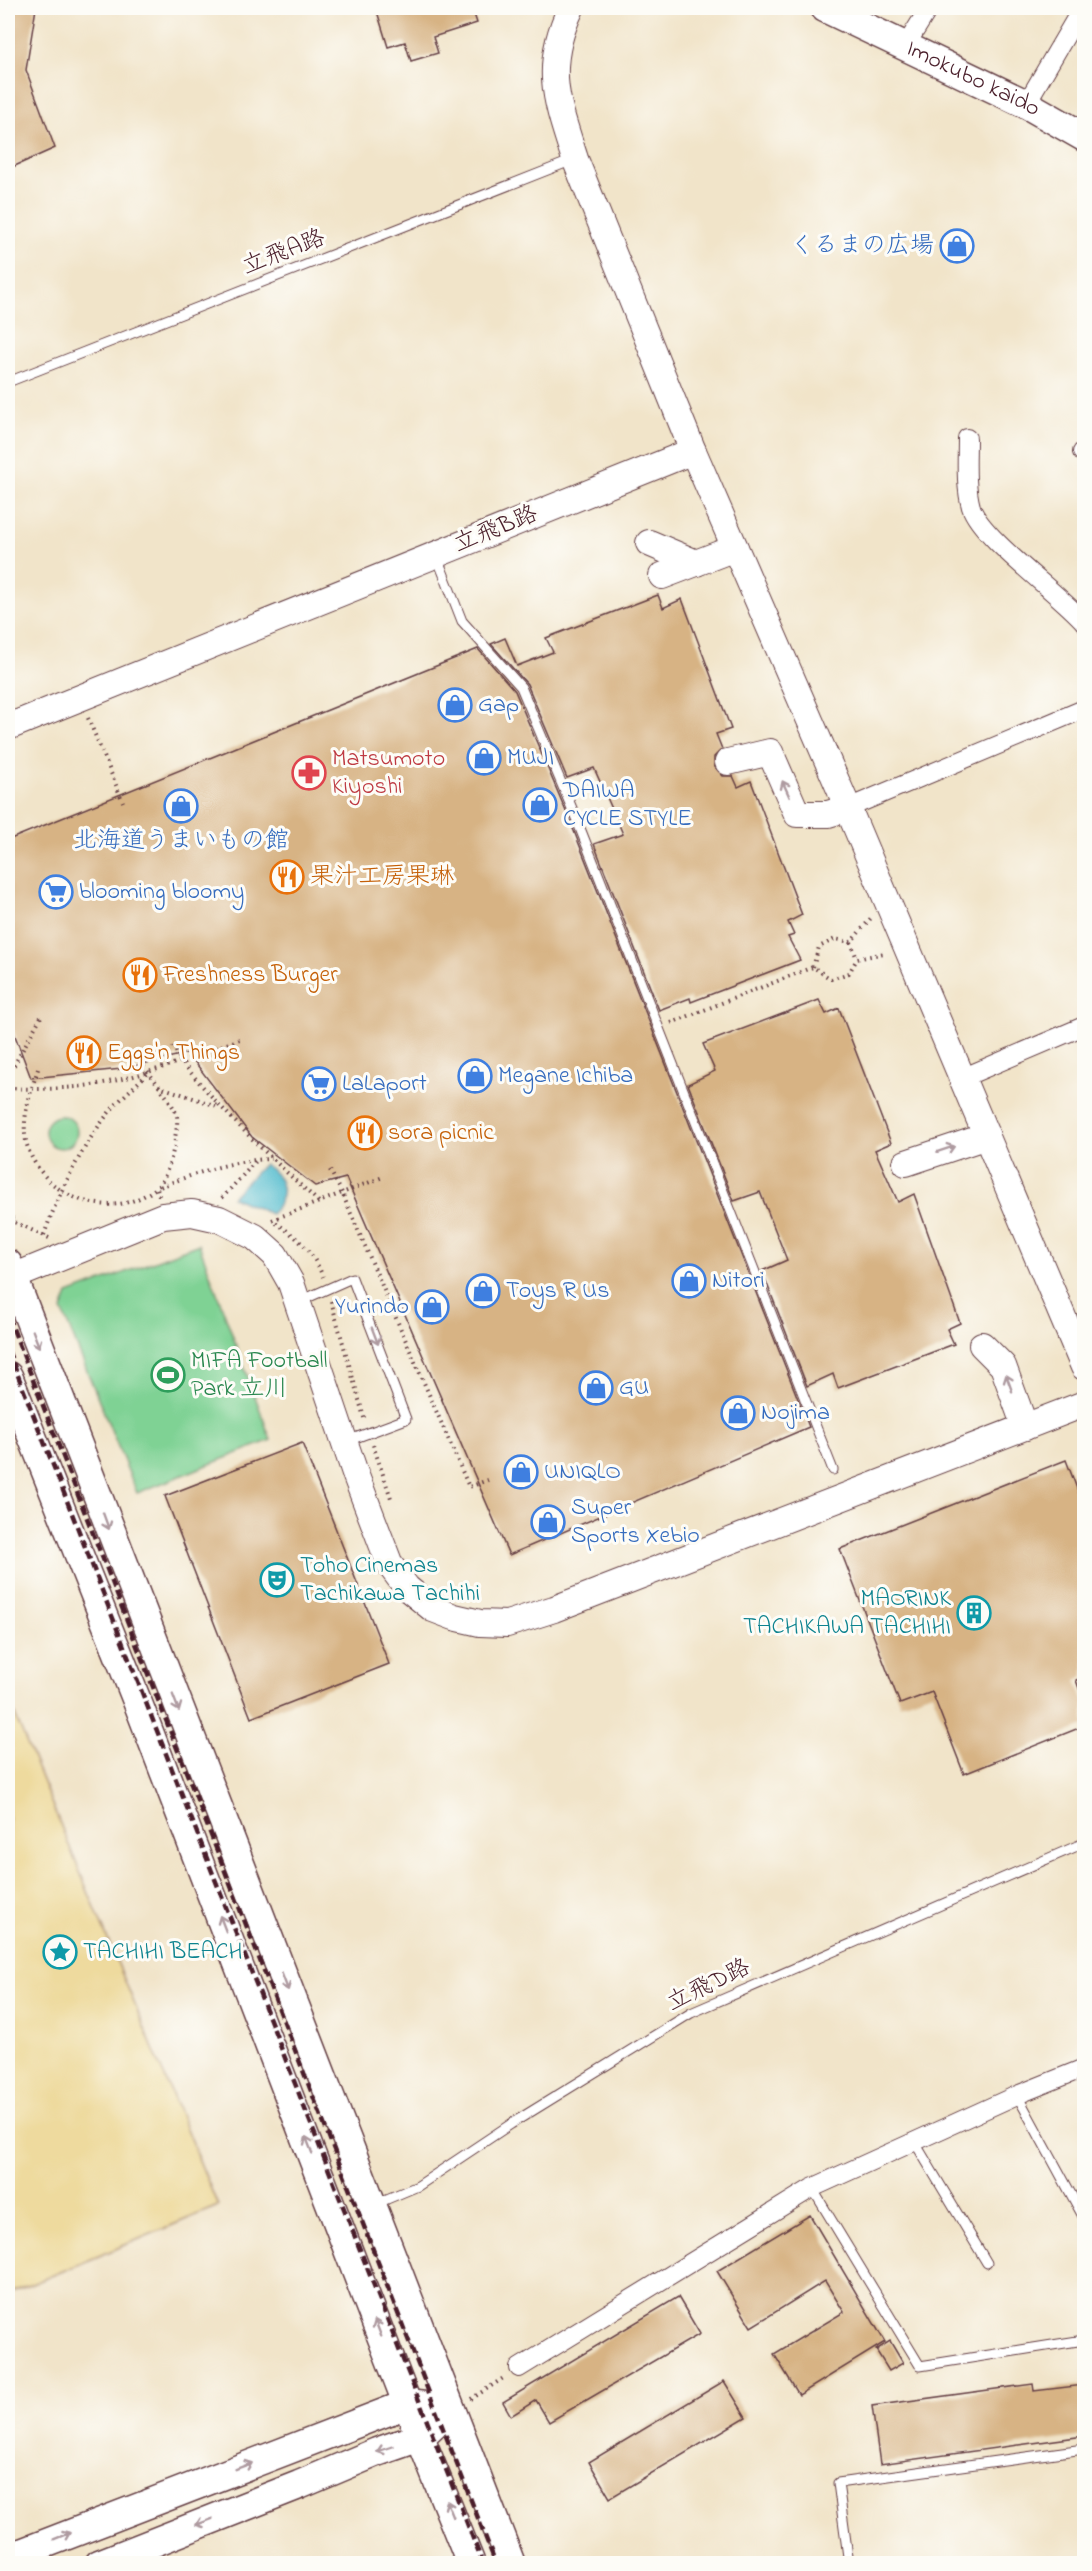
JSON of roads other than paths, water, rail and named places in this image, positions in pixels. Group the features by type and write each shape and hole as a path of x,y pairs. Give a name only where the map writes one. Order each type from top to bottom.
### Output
{"main road":[{"name":"Imokubo kaido","path":"825,8 1026,104 1084,137"},
{"path":"9,1273 372,2205 461,2404 511,2564"},
{"path":"8,1376 127,1675 407,2404 471,2564"},
{"path":"8,2558 407,2404 461,2404"},
{"path":"99,2564 377,2452 420,2437 461,2404"}],"street":[{"path":"571,8 561,29 554,56 555,86 575,159 693,451 849,808 1084,1367"},
{"path":"906,45 929,8"},
{"path":"1026,104 1082,8"},
{"path":"967,438 967,477 972,509 987,532 1084,622"},
{"name":"立飛B路","path":"8,728 693,451"},
{"path":"649,543 696,563"},
{"path":"662,576 735,548"},
{"path":"728,762 770,752 797,814 828,814 849,808 1084,709"},
{"path":"962,1078 1084,1026"},
{"path":"906,1163 987,1136"},
{"path":"9,1273 163,1216 192,1213 219,1219 255,1237 275,1255 291,1283 344,1442 390,1565 407,1588 433,1609 480,1623 507,1624 554,1609 1084,1404"},
{"path":"982,1345 1003,1366 1025,1427"},
{"path":"519,2368 812,2188 1017,2095 1084,2068"}],"lane":[{"name":"立飛A路","path":"8,382 575,159"},
{"path":"436,555 462,621 521,687 576,818 833,1470"},
{"path":"298,1302 352,1278 406,1419 344,1442"},
{"name":"立飛D路","path":"372,2205 418,2186 511,2124 691,2013 1084,1843"},
{"path":"1017,2095 1084,2218"},
{"path":"914,2141 987,2263"},
{"path":"812,2188 920,2366 1084,2340"},
{"path":"849,2564 838,2483 1084,2449"}],"water":[{"path":"264,1164 276,1175 282,1187 280,1200 271,1214 232,1197"}],"railway":[{"path":"8,1316 496,2564"},
{"path":"8,1350 483,2564"}],"place":[{"name":"くるまの広場","path":"957,246"},
{"name":"Gap","path":"455,705"},
{"name":"MUJI","path":"484,758"},
{"name":"Matsumoto Kiyoshi","path":"309,773"},
{"name":"DAIWA CYCLE STYLE","path":"540,805"},
{"name":"北海道うまいもの館","path":"181,806"},
{"name":"果汁工房果琳","path":"287,877"},
{"name":"blooming bloomy","path":"56,892"},
{"name":"Freshness Burger","path":"140,975"},
{"name":"Eggs'n Things","path":"84,1053"},
{"name":"Megane Ichiba","path":"475,1076"},
{"name":"LaLaport","path":"319,1084"},
{"name":"sora picnic","path":"365,1133"},
{"name":"Nitori","path":"689,1281"},
{"name":"Toys R Us","path":"483,1291"},
{"name":"Yurindo","path":"432,1307"},
{"name":"MIFA Football Park 立川","path":"168,1375"},
{"name":"GU","path":"596,1388"},
{"name":"Nojima","path":"738,1413"},
{"name":"UNIQLO","path":"521,1472"},
{"name":"Super Sports Xebio","path":"548,1522"},
{"name":"Toho Cinemas Tachikawa Tachihi","path":"277,1580"},
{"name":"MAORINK TACHIKAWA TACHIHI","path":"974,1613"},
{"name":"TACHIHI BEACH","path":"60,1952"}]}
